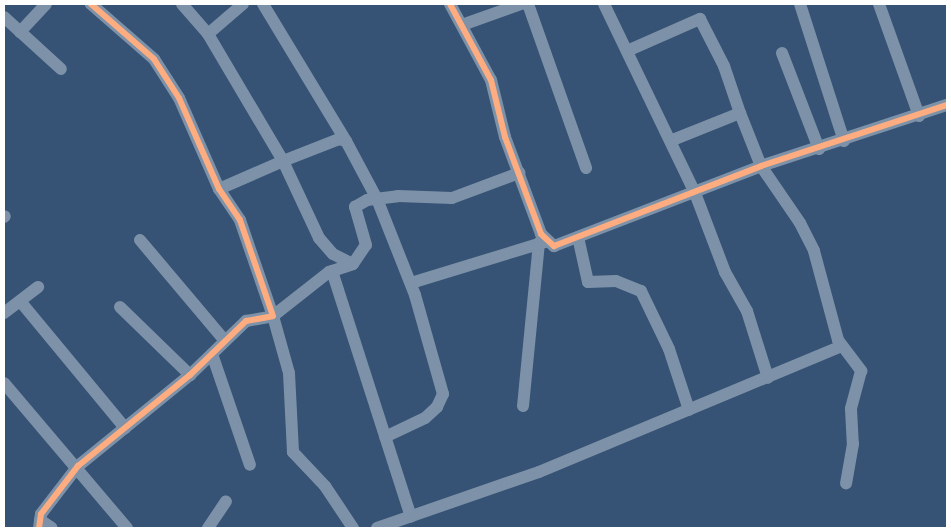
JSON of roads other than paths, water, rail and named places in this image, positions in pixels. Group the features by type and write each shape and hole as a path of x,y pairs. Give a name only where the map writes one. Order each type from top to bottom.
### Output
{"street":[{"path":"20,32 46,4"},
{"path":"91,4 154,59 179,98 218,189 240,220 273,316 289,373 293,452 324,486 353,528"},
{"path":"182,4 208,34 283,161 319,238 333,254 353,264"},
{"path":"208,34 243,4"},
{"path":"263,4 346,141 377,198 411,283 443,394 437,407 425,418 385,438"},
{"path":"450,4 491,80 518,173 543,242 522,406"},
{"path":"462,25 522,4"},
{"path":"528,4 586,168"},
{"path":"604,4 695,193 725,272 747,311 768,378"},
{"path":"800,4 844,141"},
{"path":"879,4 919,116"},
{"path":"4,17 61,69"},
{"path":"627,51 700,19 724,66 760,166 800,223 814,251 842,346 861,371 851,409 853,444 846,483"},
{"path":"782,53 819,149"},
{"path":"411,283 543,242 554,246 695,193 760,166 844,141 947,105"},
{"path":"670,141 740,113"},
{"path":"218,189 283,161 339,140 346,141"},
{"path":"52,528 39,524 78,466 190,375 246,321 273,316 332,271 353,264 366,245 356,207 377,198 398,196 452,198 518,173"},
{"path":"578,237 588,282 616,281 641,291 669,348 689,410"},
{"path":"140,240 225,341"},
{"path":"332,271 411,517"},
{"path":"4,313 38,287"},
{"path":"20,301 125,428"},
{"path":"120,307 190,375"},
{"path":"377,528 539,472 842,346"},
{"path":"212,354 250,466"},
{"path":"4,383 78,466 126,528"},
{"path":"208,528 226,501"}]}
